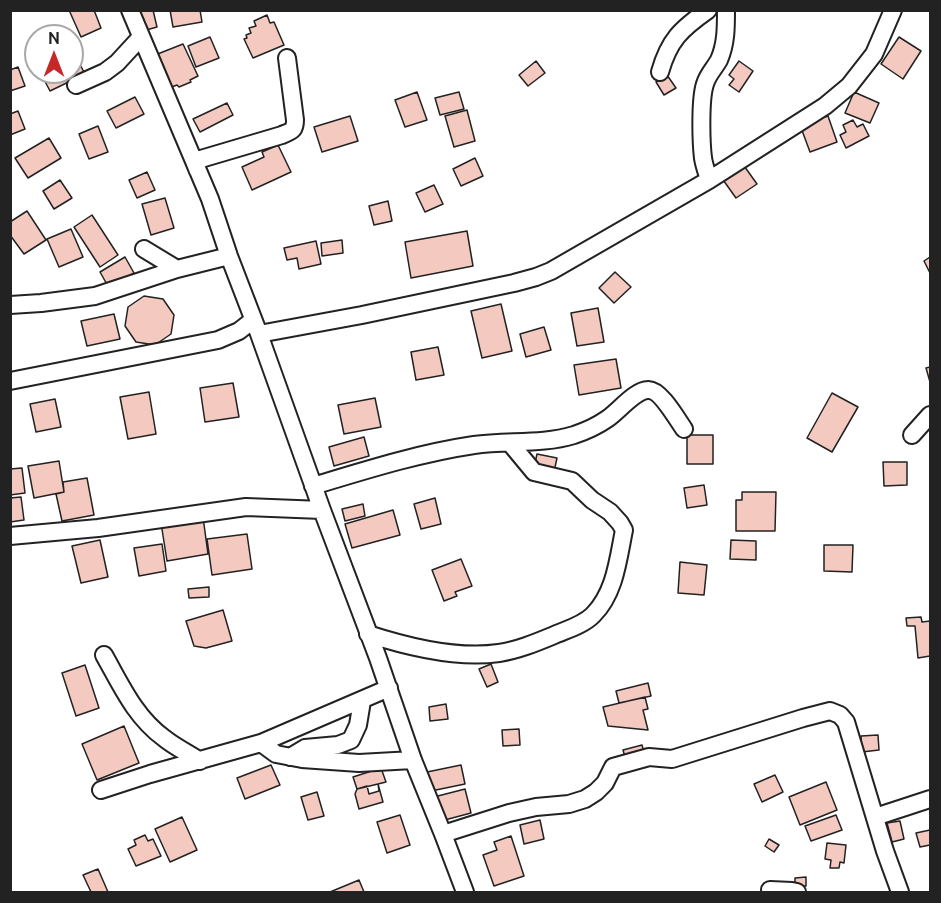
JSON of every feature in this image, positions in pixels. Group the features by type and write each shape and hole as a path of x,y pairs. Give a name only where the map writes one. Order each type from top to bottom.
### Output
{"street":[{"path":"130,10 210,199"},
{"path":"660,72 664,57 674,40 690,23 708,10"},
{"path":"709,180 703,160 704,88 708,74 718,62 726,38 726,10"},
{"path":"10,381 218,339 256,327 362,315 536,277 551,271 709,180 825,106 849,86 874,54 893,10"},
{"path":"76,85 105,72 117,63 141,37"},
{"path":"287,58 295,126 290,132 194,161 210,199 313,486 389,688 413,760 465,892"},
{"path":"144,249 177,269"},
{"path":"10,305 95,296 177,269 229,256"},
{"path":"313,486 436,453 475,445 549,441 574,435 609,418 639,392 647,390 655,392 665,402 684,429"},
{"path":"912,435 930,415"},
{"path":"369,634 424,649 485,654 508,651 534,643 577,626 593,615 613,583 624,530 610,512 592,500 572,481 534,472 510,443"},
{"path":"10,536 98,528 246,507 322,510"},
{"path":"105,655 129,700 142,717 164,738 200,760"},
{"path":"101,790 261,743 389,688"},
{"path":"290,757 305,748 338,745 351,740 358,725 362,701"},
{"path":"443,834 509,813 536,807 569,804 585,799 605,783 613,767 654,756 669,760 830,711 840,715 846,722 885,851 900,892"},
{"path":"261,743 276,754 326,762 413,760"},
{"path":"875,817 930,799"},
{"path":"770,890 797,892"}],"building":[{"path":"69,10 94,10 101,28 84,36 84,24 75,24"},
{"path":"125,10 153,10 157,27 132,34"},
{"path":"170,10 200,10 202,22 173,27"},
{"path":"267,15 270,23 274,22 284,45 253,58 244,39 251,33 249,28 256,26 254,21"},
{"path":"210,37 219,58 196,67 188,46"},
{"path":"899,37 921,51 903,79 881,64"},
{"path":"183,44 198,76 179,87 177,85 164,90 150,57"},
{"path":"536,61 545,73 528,86 519,75"},
{"path":"739,61 753,71 739,92 729,85 734,79 729,75"},
{"path":"18,67 25,86 10,91 10,70"},
{"path":"667,75 676,88 664,95 656,82"},
{"path":"46,84 64,84 50,91"},
{"path":"417,92 427,120 405,127 395,100"},
{"path":"459,92 464,109 440,115 435,98"},
{"path":"854,92 879,103 870,123 845,113"},
{"path":"135,97 144,114 116,128 107,111"},
{"path":"227,103 233,115 200,132 193,119"},
{"path":"467,110 475,141 454,147 445,116"},
{"path":"18,111 25,129 10,135 10,114"},
{"path":"350,116 358,141 322,152 314,127"},
{"path":"828,116 837,142 810,152 800,125"},
{"path":"853,120 857,127 863,124 869,136 846,148 840,135 846,132 843,125"},
{"path":"98,126 108,152 89,159 79,134"},
{"path":"49,138 61,158 28,178 15,158"},
{"path":"278,145 291,172 252,190 242,167 264,157 262,152"},
{"path":"475,158 483,176 461,186 453,169"},
{"path":"742,163 757,184 736,198 721,177"},
{"path":"147,172 155,190 137,198 129,180"},
{"path":"60,180 72,198 54,209 43,191"},
{"path":"434,185 443,204 425,212 416,193"},
{"path":"165,198 174,228 151,235 142,204"},
{"path":"388,201 392,221 374,225 369,206"},
{"path":"27,211 46,240 24,254 10,235 10,222"},
{"path":"92,215 118,255 100,267 74,227"},
{"path":"71,229 83,257 59,267 47,239"},
{"path":"467,231 473,266 411,278 405,242"},
{"path":"342,240 343,253 322,256 321,243"},
{"path":"316,241 321,264 299,269 297,258 287,260 284,248"},
{"path":"125,257 134,273 109,288 100,272"},
{"path":"930,257 930,273 924,261"},
{"path":"615,272 631,287 614,303 599,288"},
{"path":"144,296 163,299 174,315 171,334 155,345 136,342 125,326 128,307"},
{"path":"501,304 512,351 482,358 471,311"},
{"path":"598,308 604,342 577,346 571,313"},
{"path":"114,314 120,339 87,346 81,321"},
{"path":"544,327 551,350 526,357 520,334"},
{"path":"438,347 444,375 416,380 411,352"},
{"path":"616,359 621,388 579,395 574,365"},
{"path":"930,367 930,382 926,368"},
{"path":"233,383 239,417 205,422 200,388"},
{"path":"149,392 156,434 128,439 120,397"},
{"path":"832,393 858,407 832,452 807,438"},
{"path":"375,398 381,427 344,434 338,405"},
{"path":"55,399 61,427 36,432 30,404"},
{"path":"687,435 713,435 713,464 687,464"},
{"path":"364,437 369,456 334,466 329,447"},
{"path":"537,454 557,458 554,472 534,468"},
{"path":"59,461 64,492 34,498 28,466"},
{"path":"883,462 907,462 907,485 884,486"},
{"path":"22,468 25,493 10,495 10,469"},
{"path":"87,478 94,515 62,521 56,494 64,492 63,482"},
{"path":"704,485 707,505 687,508 684,488"},
{"path":"742,492 776,492 775,531 736,531 736,500 742,500"},
{"path":"21,497 24,520 10,522 10,498"},
{"path":"435,498 441,524 421,529 414,504"},
{"path":"363,504 365,516 345,521 342,509"},
{"path":"393,510 400,535 352,548 345,524"},
{"path":"203,517 208,554 167,561 161,523"},
{"path":"247,534 252,569 212,575 207,539"},
{"path":"100,540 108,577 81,583 72,546"},
{"path":"731,540 756,541 756,560 730,559"},
{"path":"162,544 166,571 139,576 134,548"},
{"path":"824,545 853,545 852,572 824,571"},
{"path":"461,559 472,586 455,592 457,596 444,601 432,570"},
{"path":"680,562 707,565 704,595 678,593"},
{"path":"209,587 209,597 189,598 188,589"},
{"path":"223,610 232,641 206,648 194,646 186,621"},
{"path":"921,617 922,622 930,621 930,656 918,658 915,626 907,626 906,618"},
{"path":"491,664 498,682 487,687 479,669"},
{"path":"85,665 99,708 76,716 62,673"},
{"path":"648,683 651,696 619,703 616,691"},
{"path":"645,697 648,709 643,710 648,730 608,726 603,707"},
{"path":"446,704 448,719 430,721 429,707"},
{"path":"124,726 139,763 97,780 82,744"},
{"path":"519,729 520,745 503,746 502,730"},
{"path":"878,735 879,750 862,752 861,736"},
{"path":"642,745 645,756 626,761 623,750"},
{"path":"271,765 280,785 245,799 237,778"},
{"path":"461,765 465,784 431,791 427,772"},
{"path":"381,768 386,782 378,784 379,791 369,794 367,786 357,789 353,777"},
{"path":"775,775 783,792 762,802 754,784"},
{"path":"826,782 837,810 800,825 789,797"},
{"path":"378,784 383,802 359,809 355,794 357,789"},
{"path":"465,789 471,813 441,821 434,797"},
{"path":"317,792 324,816 308,820 301,797"},
{"path":"400,815 410,845 387,853 377,822"},
{"path":"836,815 842,830 811,841 805,826"},
{"path":"182,817 197,850 170,862 155,829"},
{"path":"540,820 544,839 524,844 520,825"},
{"path":"900,821 904,839 892,842 887,823"},
{"path":"930,830 930,845 920,847 916,833"},
{"path":"145,835 148,841 153,839 161,856 136,866 128,849 136,845 134,840"},
{"path":"511,836 524,876 494,886 483,855 497,850 494,842"},
{"path":"769,839 779,845 774,852 765,846"},
{"path":"827,843 846,845 844,863 840,862 839,868 830,868 831,860 825,859"},
{"path":"98,869 108,892 91,892 83,875"},
{"path":"806,877 806,886 795,886 795,878"},
{"path":"359,880 364,892 330,892"}]}
